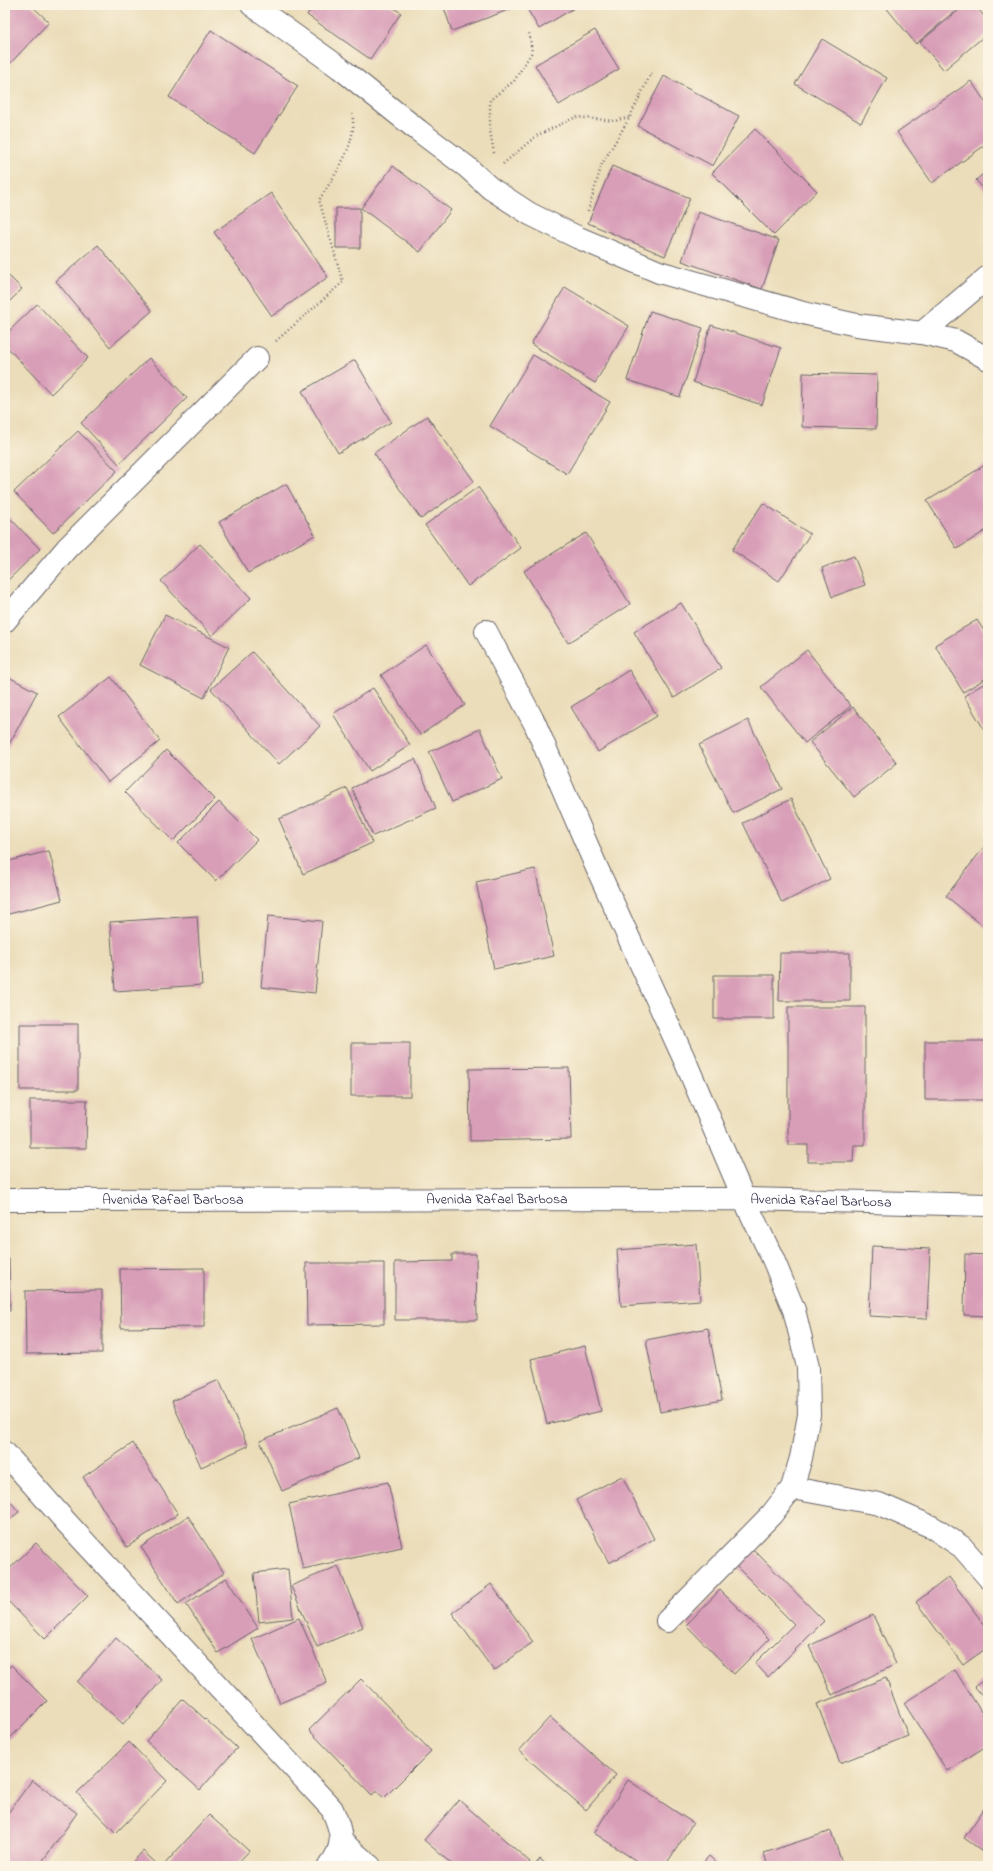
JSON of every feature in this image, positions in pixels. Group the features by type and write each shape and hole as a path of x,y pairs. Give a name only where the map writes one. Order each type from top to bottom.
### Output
{"street":[{"path":"252,5 340,68 418,131 467,167 490,188 530,214 579,238 659,272 807,314 857,325 922,333 956,341 988,359"},
{"path":"922,333 988,277"},
{"path":"5,621 68,548 256,358"},
{"path":"486,631 535,724 596,866 686,1063 744,1199 773,1259 794,1310 808,1367 809,1415 801,1458 792,1488 772,1514 667,1621"},
{"name":"Avenida Rafael Barbosa","path":"5,1200 744,1199 988,1205"},
{"path":"5,1452 67,1523 332,1809 341,1827 341,1841 335,1859 329,1866"},
{"path":"792,1488 879,1504 932,1527 962,1547 988,1577"},
{"path":"341,1841 370,1866"}],"path":[{"path":"737,5 742,10"},
{"path":"494,154 490,131 490,100 514,81 532,52 529,32"},
{"path":"579,238 602,164 630,117 651,73"},
{"path":"256,358 343,282 319,200 343,163 354,123 350,109"},
{"path":"467,167 497,170 536,136 576,117 615,121 630,117"}],"building":[{"path":"5,5 31,5 49,22 5,69"},
{"path":"314,5 390,5 401,13 370,59 307,15"},
{"path":"443,5 515,5 516,7 452,31"},
{"path":"525,5 579,5 539,29"},
{"path":"884,5 962,5 916,44"},
{"path":"965,5 975,5 988,21 988,33 944,70 920,42"},
{"path":"211,30 298,86 255,153 169,97"},
{"path":"595,30 619,69 559,105 535,65"},
{"path":"822,39 887,78 861,123 795,84"},
{"path":"664,76 739,116 713,166 638,126"},
{"path":"971,81 988,106 988,143 932,183 897,132"},
{"path":"755,129 817,191 774,235 712,173"},
{"path":"393,166 451,210 420,252 361,208"},
{"path":"612,166 690,198 665,256 588,223"},
{"path":"988,170 988,194 976,180"},
{"path":"271,193 328,277 272,316 214,232"},
{"path":"336,208 360,208 360,248 336,248"},
{"path":"698,212 779,240 762,289 682,261"},
{"path":"98,245 152,311 110,347 56,281"},
{"path":"5,272 22,289 5,306"},
{"path":"565,287 629,326 595,383 531,344"},
{"path":"37,304 88,358 51,394 5,345 5,335"},
{"path":"650,311 703,328 680,397 627,380"},
{"path":"711,325 781,348 762,405 693,382"},
{"path":"533,355 610,402 567,474 490,426"},
{"path":"149,358 187,398 119,464 81,423"},
{"path":"355,360 391,422 338,453 302,391"},
{"path":"803,373 877,375 876,429 802,427"},
{"path":"427,416 474,481 421,519 374,453"},
{"path":"78,431 117,471 53,533 14,492"},
{"path":"985,465 988,470 988,529 957,549 927,501"},
{"path":"286,484 315,535 248,573 219,522"},
{"path":"478,487 521,548 468,586 425,525"},
{"path":"763,503 810,534 779,581 732,550"},
{"path":"5,513 40,549 5,583"},
{"path":"586,533 630,604 568,643 524,571"},
{"path":"200,544 251,598 212,636 161,581"},
{"path":"854,556 865,585 832,597 822,568"},
{"path":"681,603 721,668 674,698 634,632"},
{"path":"165,615 229,647 204,698 140,665"},
{"path":"977,620 988,637 988,677 963,692 935,645"},
{"path":"426,645 465,705 420,735 381,675"},
{"path":"807,650 851,706 805,743 761,687"},
{"path":"252,652 320,726 279,764 211,689"},
{"path":"629,670 657,716 598,752 571,707"},
{"path":"5,675 37,692 5,752"},
{"path":"111,677 160,741 108,782 59,717"},
{"path":"988,681 988,736 964,696"},
{"path":"373,688 410,745 370,771 333,714"},
{"path":"853,707 897,763 854,797 810,742"},
{"path":"748,720 782,789 733,813 699,745"},
{"path":"480,729 502,779 452,802 429,752"},
{"path":"166,750 215,799 173,841 125,792"},
{"path":"415,759 436,808 373,836 352,788"},
{"path":"347,788 372,843 303,874 279,819"},
{"path":"791,799 830,879 782,903 743,823"},
{"path":"219,802 257,840 216,881 178,843"},
{"path":"988,842 988,930 946,896"},
{"path":"49,851 62,900 5,915 5,862"},
{"path":"535,869 554,956 494,969 476,882"},
{"path":"197,916 202,985 115,991 110,922"},
{"path":"268,916 322,921 315,993 261,987"},
{"path":"780,953 850,953 850,1001 779,1001"},
{"path":"714,975 774,975 774,1019 714,1019"},
{"path":"788,1007 865,1007 865,1145 854,1145 853,1162 808,1162 808,1145 788,1145"},
{"path":"20,1024 78,1024 78,1090 20,1090"},
{"path":"925,1041 987,1041 987,1100 925,1100"},
{"path":"351,1043 410,1043 410,1096 351,1096"},
{"path":"569,1068 571,1139 470,1141 469,1069"},
{"path":"30,1100 87,1100 86,1148 30,1148"},
{"path":"696,1244 700,1300 621,1306 617,1250"},
{"path":"872,1246 930,1249 927,1319 869,1316"},
{"path":"452,1254 476,1254 477,1320 395,1320 395,1262 452,1261"},
{"path":"965,1254 988,1255 988,1316 964,1315"},
{"path":"5,1259 9,1259 10,1311 5,1311"},
{"path":"306,1263 384,1263 384,1324 307,1325"},
{"path":"204,1268 204,1327 121,1328 120,1269"},
{"path":"102,1290 102,1353 26,1354 25,1291"},
{"path":"708,1328 722,1400 660,1412 646,1340"},
{"path":"585,1346 601,1411 547,1424 531,1359"},
{"path":"219,1380 248,1446 201,1467 172,1401"},
{"path":"338,1408 359,1458 282,1491 260,1441"},
{"path":"133,1443 178,1514 127,1547 83,1477"},
{"path":"622,1476 654,1539 609,1563 576,1500"},
{"path":"388,1482 402,1547 303,1569 289,1504"},
{"path":"5,1495 19,1512 5,1523"},
{"path":"188,1516 224,1573 178,1604 141,1547"},
{"path":"36,1543 88,1596 45,1639 5,1598 5,1573"},
{"path":"753,1549 824,1621 768,1677 755,1663 794,1624 736,1566"},
{"path":"338,1566 363,1627 317,1647 291,1586"},
{"path":"288,1569 293,1618 259,1622 254,1573"},
{"path":"949,1577 988,1630 988,1647 963,1665 916,1602"},
{"path":"226,1578 258,1628 218,1653 186,1604"},
{"path":"491,1584 533,1642 494,1671 452,1613"},
{"path":"720,1590 769,1639 734,1674 686,1625"},
{"path":"873,1615 896,1664 832,1695 809,1646"},
{"path":"299,1618 327,1683 280,1703 252,1639"},
{"path":"116,1638 162,1680 123,1724 77,1682"},
{"path":"11,1665 47,1701 5,1743 5,1672"},
{"path":"955,1670 988,1723 988,1745 947,1771 904,1703"},
{"path":"988,1676 988,1702 975,1687"},
{"path":"886,1678 908,1736 840,1763 817,1704"},
{"path":"361,1679 431,1751 384,1798 376,1791 372,1795 309,1730"},
{"path":"183,1699 237,1748 200,1790 146,1741"},
{"path":"550,1717 616,1775 586,1810 519,1751"},
{"path":"129,1742 167,1781 116,1833 77,1793"},
{"path":"32,1780 77,1813 39,1866 11,1866 5,1861 5,1817"},
{"path":"628,1780 693,1823 665,1866 644,1866 594,1833"},
{"path":"459,1800 530,1862 527,1866 454,1866 424,1840"},
{"path":"988,1803 988,1855 964,1838"},
{"path":"209,1815 249,1851 235,1866 163,1866"},
{"path":"831,1831 843,1866 768,1866 764,1853"},
{"path":"143,1851 159,1866 129,1866"},
{"path":"709,1856 720,1866 700,1866"},
{"path":"540,1859 548,1866 534,1866"}]}
